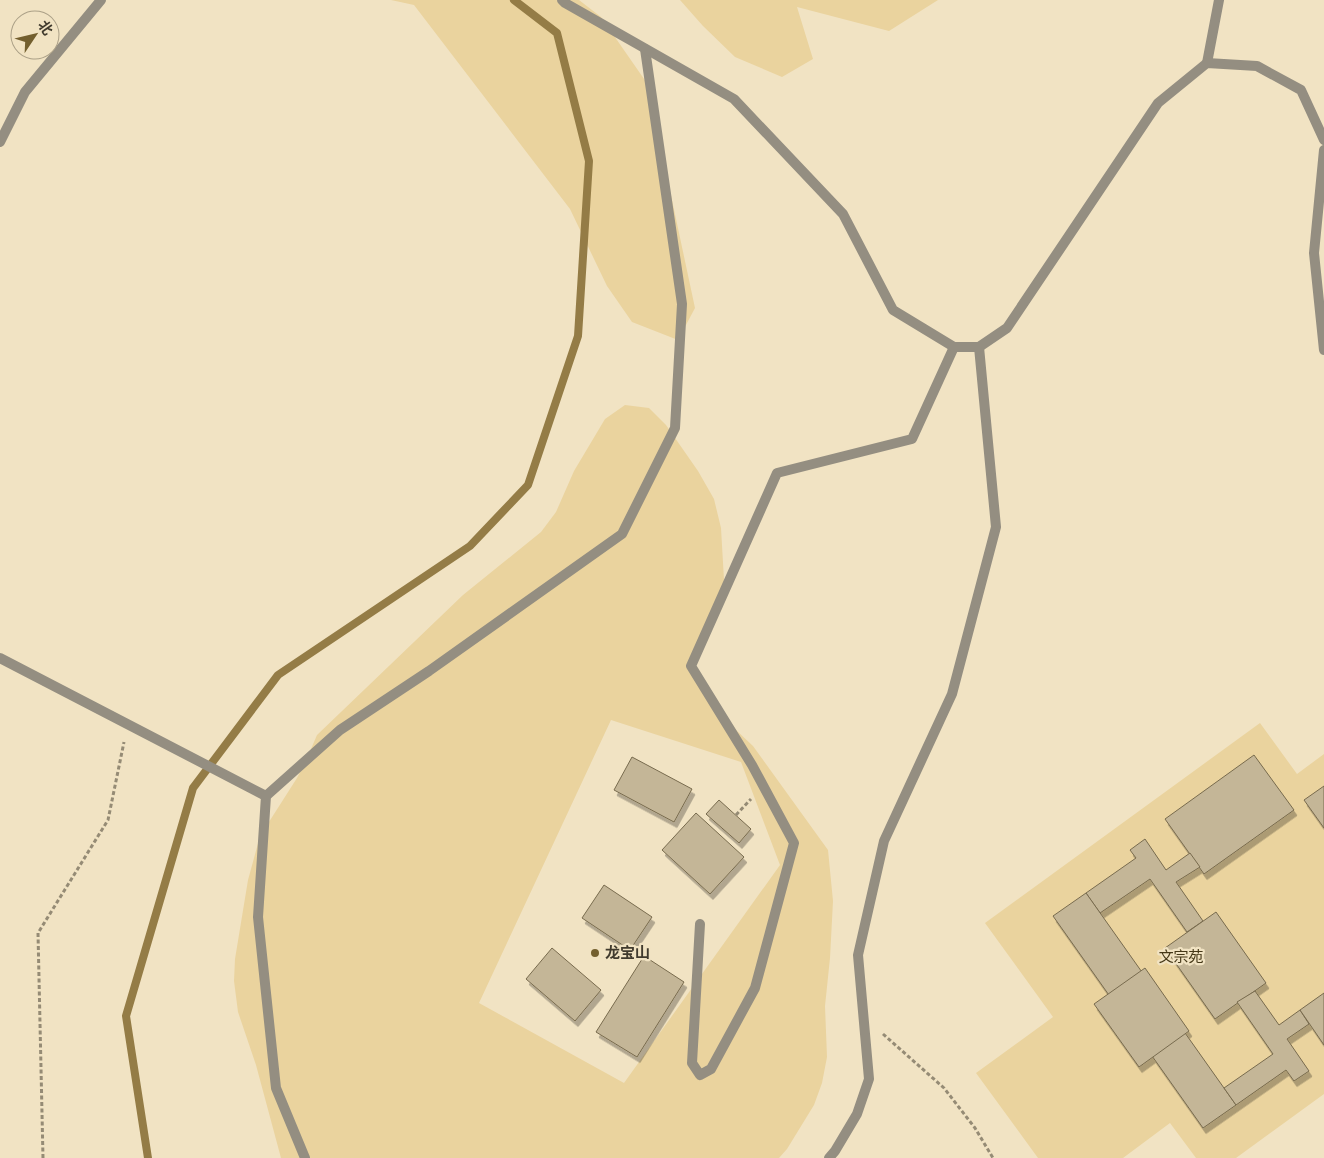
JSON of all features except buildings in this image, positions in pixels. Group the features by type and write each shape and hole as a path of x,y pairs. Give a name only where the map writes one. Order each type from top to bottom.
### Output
{"street":[{"path":"0,142 25,92 101,0"},
{"path":"562,0 734,99 843,214 893,310 954,347 979,346 1007,328 1158,103 1207,63 1219,0"},
{"path":"305,1158 276,1088 258,917 266,796 340,730 429,671 622,534 675,428 682,304 645,49"},
{"path":"1207,63 1257,66 1301,90 1324,140"},
{"path":"1324,150 1314,253 1324,350"},
{"path":"829,1158 857,1114 869,1079 858,955 884,841 952,694 996,527 979,346"},
{"path":"700,924 692,1063 700,1075 711,1069 755,988 794,843 752,765 691,666 777,473 912,439 954,347"},
{"path":"0,658 266,796"}],"path":[{"path":"42,1158 38,932 108,820 127,724"},
{"path":"863,1016 944,1088 975,1128 993,1158"}],"green space":[{"path":"391,0 579,0 601,17 651,89 695,308 678,340 632,322 607,286 570,209 414,5"},
{"path":"680,0 938,0 889,31 797,7 813,59 782,77 735,57 703,26"},
{"path":"625,405 649,408 666,425 698,471 714,499 721,528 724,580 722,602 689,663 737,731 753,746 828,850 833,901 825,1006 827,1057 822,1083 814,1105 787,1149 779,1158 281,1158 256,1065 238,1012 234,981 235,959 248,880 260,836 297,778 317,735 463,595 541,532 556,512 574,471 605,419","holes":["611,720 741,762 780,865 624,1083 479,1003"]},
{"name":"文宗苑","path":"1260,723 1297,774 1324,754 1324,1094 1236,1158 1196,1158 1170,1123 1123,1158 1038,1158 976,1073 1053,1017 985,923"}],"waterway":[{"path":"148,1158 126,1016 193,788 278,675 470,546 528,485 578,336 589,161 557,33 514,0"}],"place":[{"name":"龙宝山","path":"595,953"}]}
